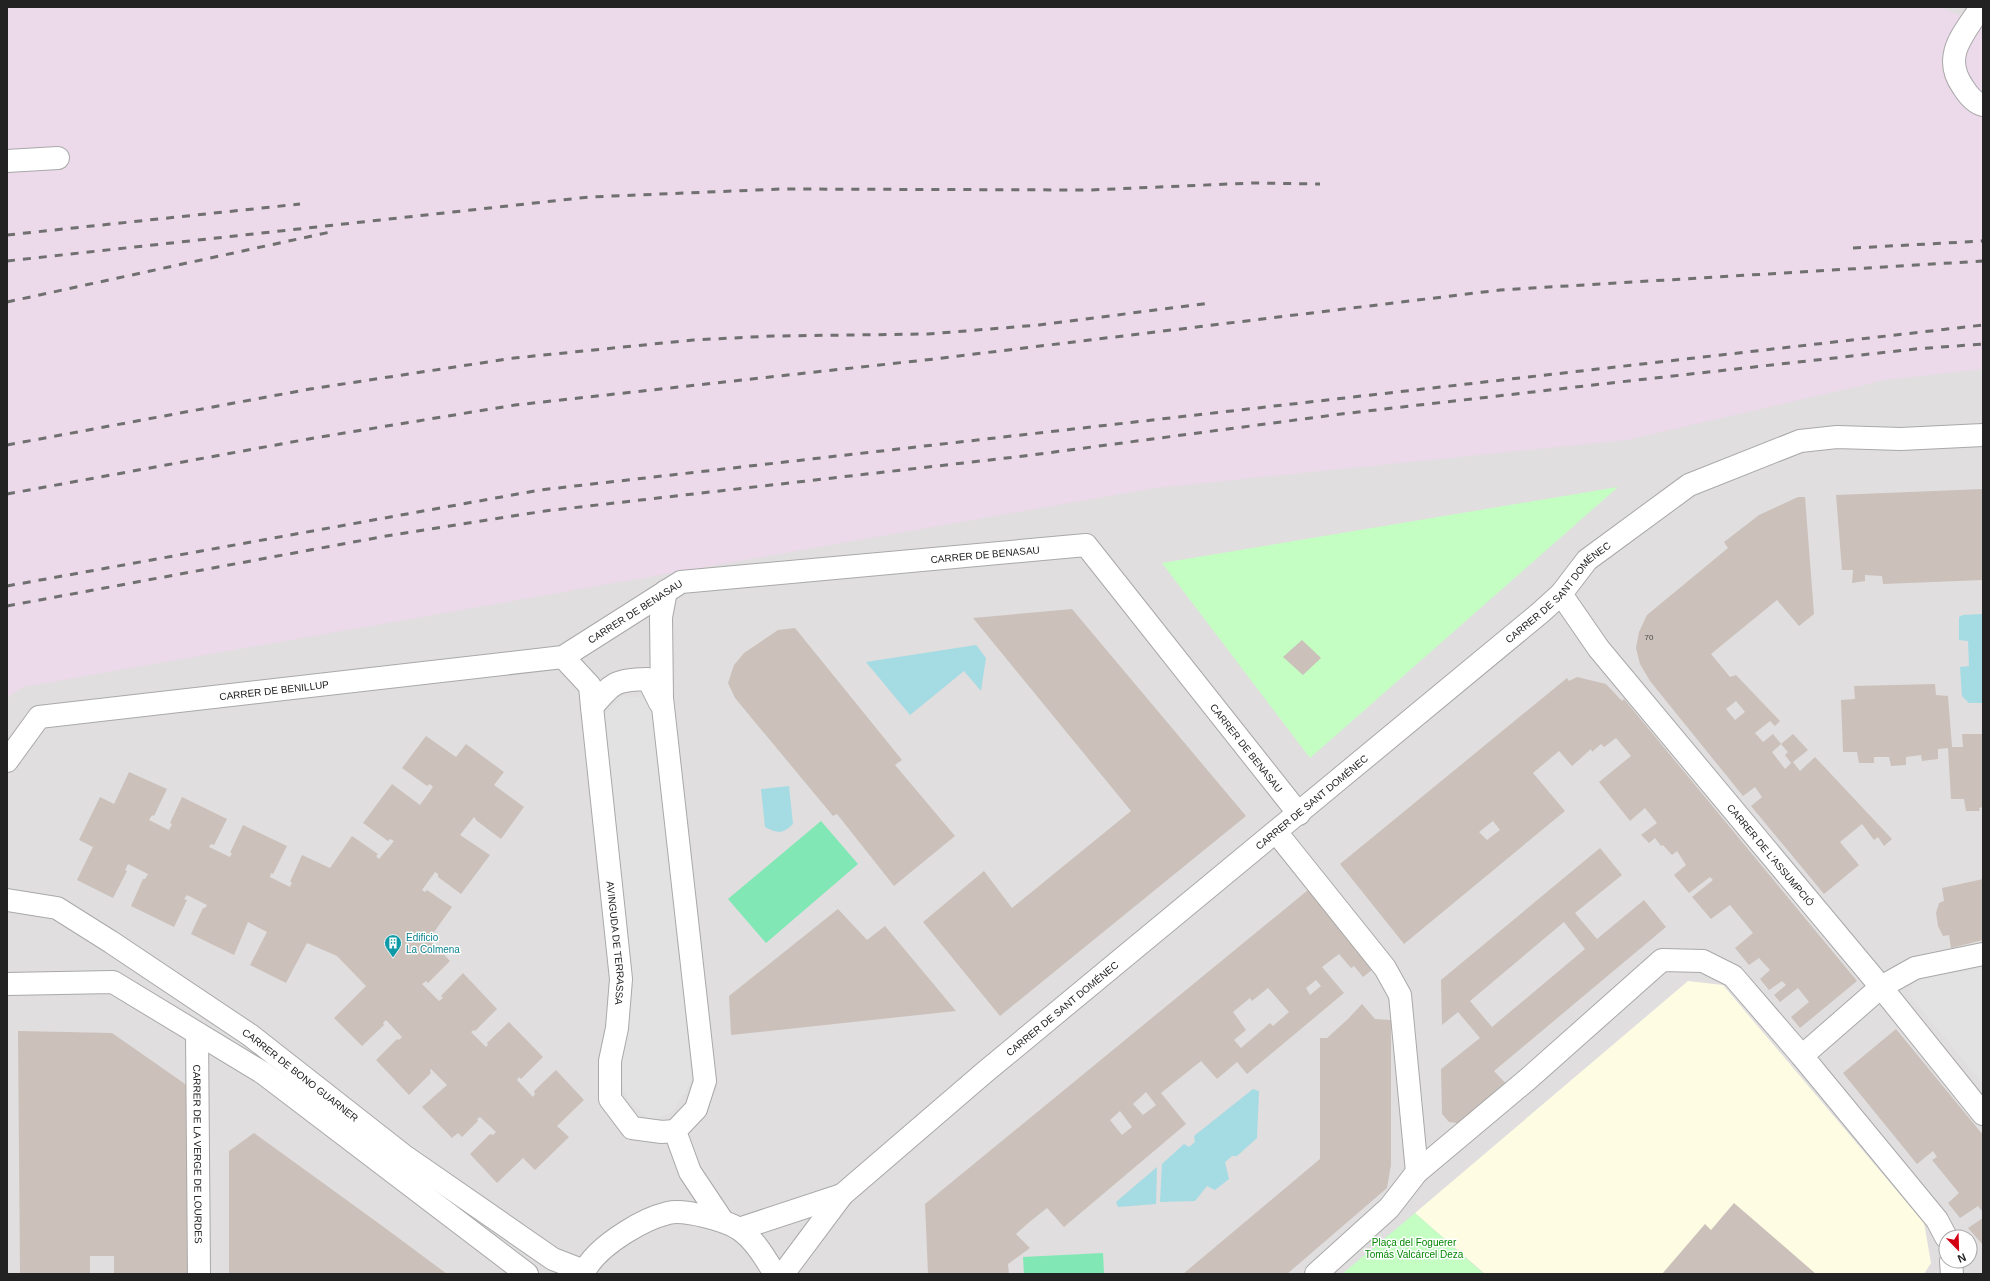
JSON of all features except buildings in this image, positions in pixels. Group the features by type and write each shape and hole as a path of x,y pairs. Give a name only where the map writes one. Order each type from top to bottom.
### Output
{"street":[{"path":"1982,7 1961,38 1953,56 1953,69 1958,81 1966,92 1977,104 1983,105"},
{"path":"7,160 58,158"},
{"name":"CARRER DE SANT DOMÉNEC","path":"784,1274 842,1195 985,1072 1299,814 1561,594 1587,560 1689,486 1800,441 1837,437 1901,439 1983,435"},
{"name":"CARRER DE BENASAU","path":"563,657 681,582 1086,544 1299,814"},
{"path":"666,592 661,617 663,708 705,1081 696,1109 675,1131 690,1172 731,1225 762,1252 775,1274"},
{"name":"CARRER DE L'ASSUMPCIÓ","path":"1561,594 1599,649 1881,987 1983,1114"},
{"name":"AVINGUDA DE TERRASSA","path":"563,657 590,686 621,978 617,1028 610,1061 610,1099 632,1128 662,1132 675,1131"},
{"name":"CARRER DE BENILLUP","path":"7,761 39,717 563,657"},
{"path":"592,707 610,685 624,680 648,679 663,708"},
{"path":"1276,832 1385,968 1400,995 1417,1172"},
{"name":"CARRER DE BONO GUARNER","path":"7,900 57,908 111,942 250,1035 410,1160 553,1259 583,1273"},
{"path":"1802,1056 1881,987 1915,968 1983,954"},
{"path":"1316,1274 1389,1208 1417,1172 1528,1079 1662,960 1703,961 1733,976 1802,1056 1937,1220 1942,1229"},
{"name":"CARRER DE BONO GUARNER","path":"7,984 113,982 263,1073 527,1274"},
{"name":"CARRER DE LA VERGE DE LOURDES","path":"197,1034 199,1274"},
{"name":"CARRER DE SANT DOMÉNEC","path":"731,1225 842,1195"},
{"path":"583,1273 608,1243 645,1220 670,1212 693,1214 731,1225"}],"shaded area":[{"path":"7,7 1983,7 1983,1274 7,1274"},
{"path":"7,7 1941,7 1983,25 1983,369 1885,380 1627,440 1155,488 23,687 7,698"},
{"path":"622,696 647,698 655,713 692,1081 673,1112 650,1120 629,1102 620,1078 633,989 605,714"},
{"path":"1983,968 1983,1084 1908,994 1916,980"},
{"path":"1688,981 1723,985 1924,1223 1931,1263 1924,1274 1485,1274 1415,1213"}],"green space":[{"path":"1618,487 1310,758 1162,563"},
{"path":"821,821 858,864 766,943 728,899"},
{"name":"Plaça del Foguerer Tomás Valcárcel Deza","path":"1415,1213 1484,1274 1342,1274"},
{"path":"1103,1253 1104,1274 1024,1274 1023,1257"}],"water":[{"path":"1983,614 1983,703 1969,703 1962,696 1960,667 1969,666 1968,641 1959,640 1959,617 1963,615"},
{"path":"976,645 986,658 981,691 964,671 910,715 866,662"},
{"path":"789,786 793,824 786,830 777,832 765,827 761,789"},
{"path":"1253,1089 1259,1091 1257,1138 1237,1156 1232,1156 1225,1162 1229,1179 1215,1190 1207,1186 1195,1201 1160,1202 1162,1164 1184,1144 1189,1147 1195,1142 1194,1136"},
{"path":"1157,1167 1156,1204 1118,1207 1116,1202"}],"railway":[{"path":"7,261 589,197 782,189 1089,190 1253,183 1320,184"},
{"path":"7,235 300,204"},
{"path":"7,302 335,231"},
{"path":"1853,248 1983,241"},
{"path":"7,494 314,438 515,405 934,359 1500,290 1983,261"},
{"path":"7,445 310,389 514,358 693,340 773,336 928,334 1039,325 1210,303"},
{"path":"7,586 540,490 1983,325"},
{"path":"7,606 386,536 545,511 1024,456 1341,414 1915,349 1983,344"}],"place":[{"name":"Edificio La Colmena","path":"393,958"}]}
